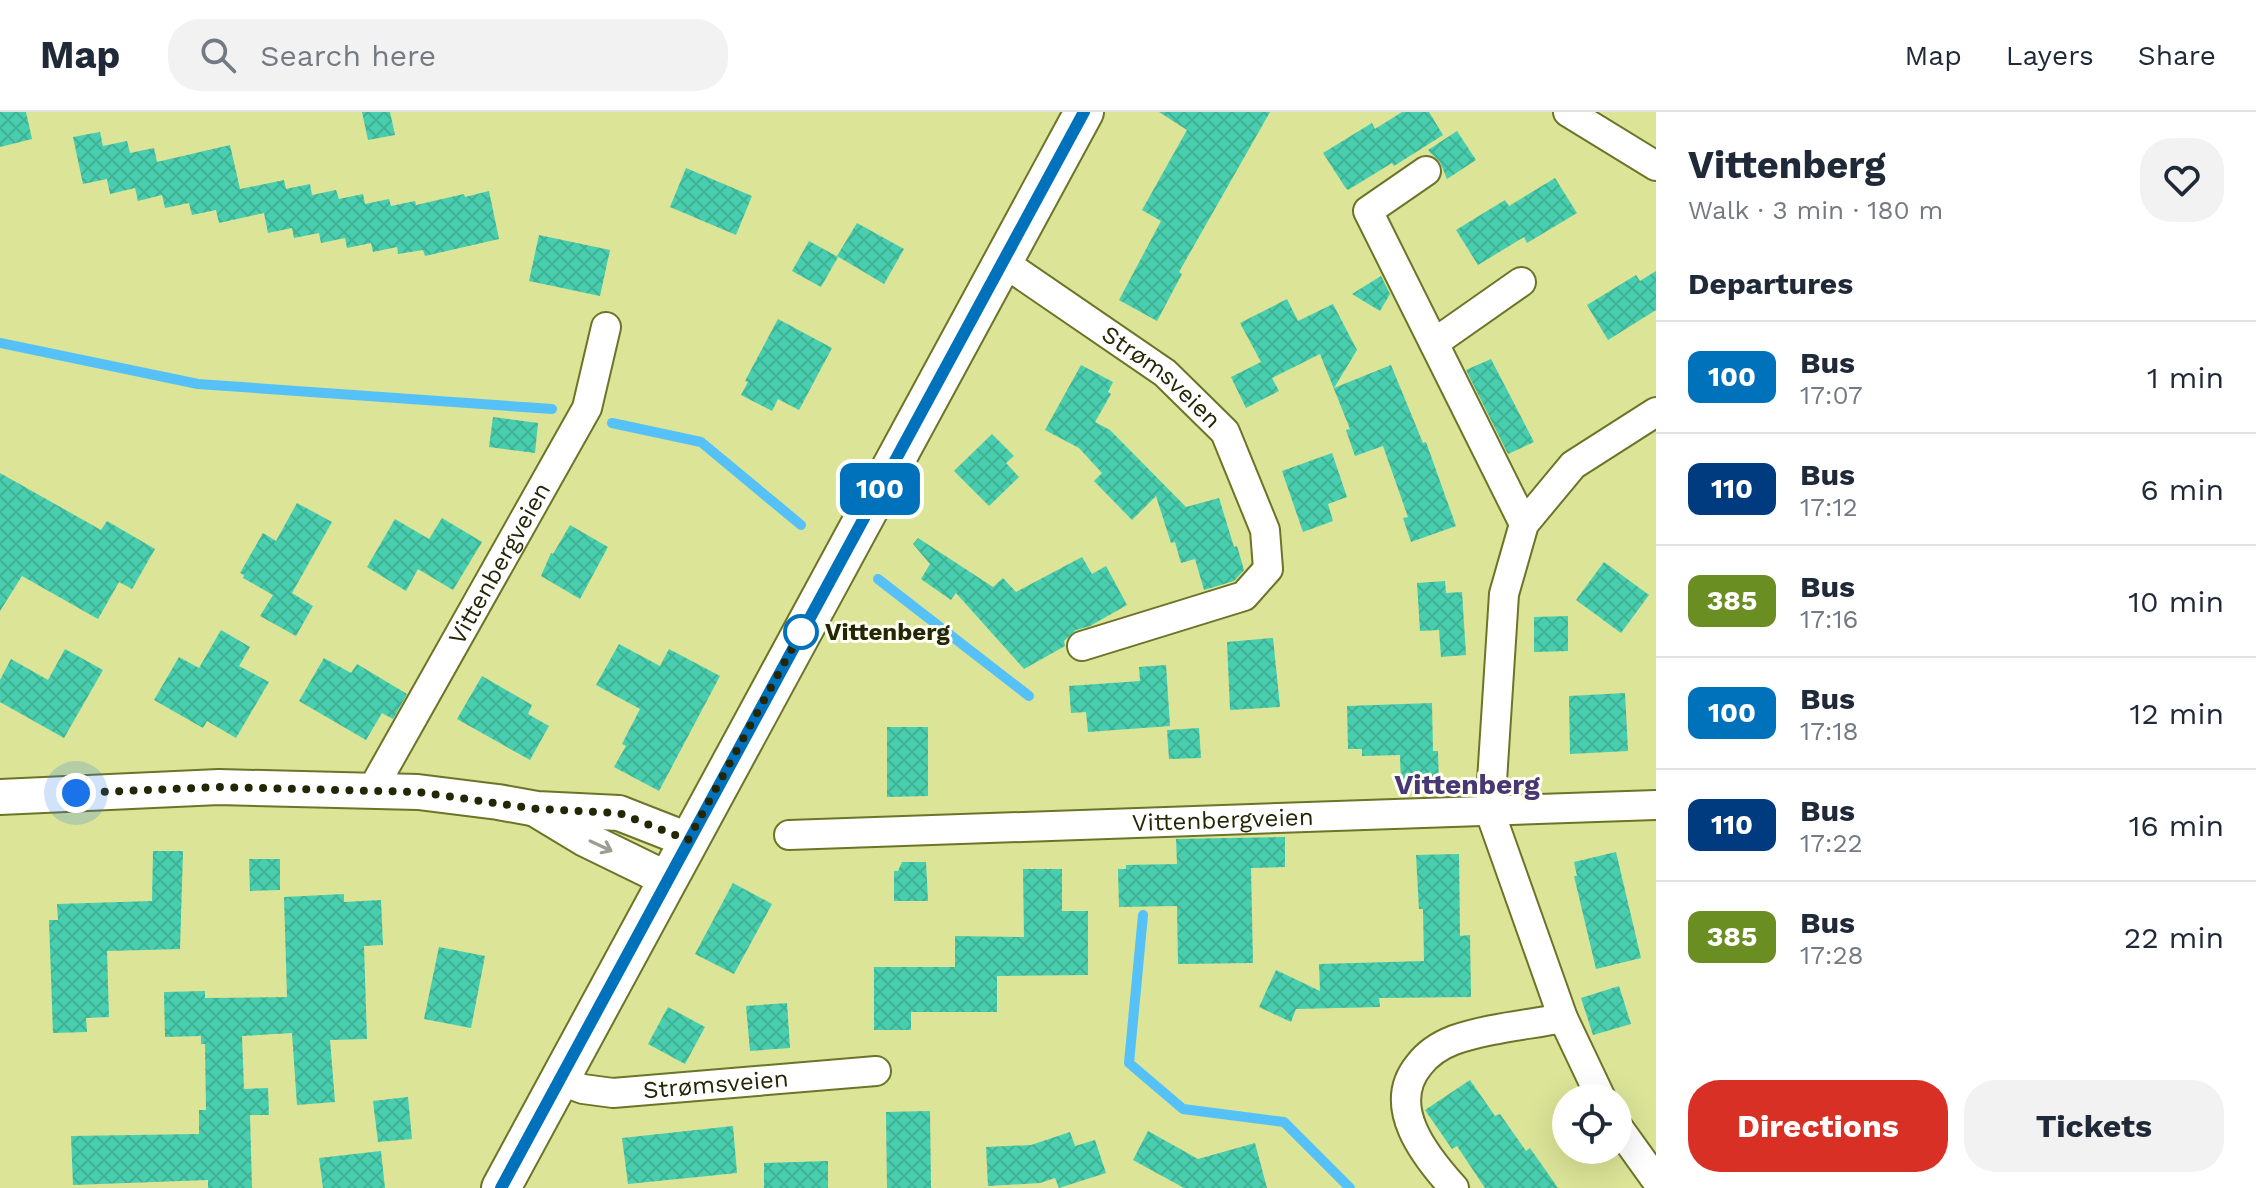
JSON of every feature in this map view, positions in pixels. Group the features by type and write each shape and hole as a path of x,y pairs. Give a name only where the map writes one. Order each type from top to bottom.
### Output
{"main road":[{"path":"501,1188 1084,112"}],"street":[{"path":"1568,112 1656,166"},
{"path":"1426,171 1368,211 1524,524"},
{"name":"Strømsveien","path":"1003,262 1165,373 1225,432 1265,530 1268,569 1244,596 1082,646"},
{"path":"1434,343 1521,282"},
{"name":"Vittenbergveien","path":"372,790 587,408 606,327"},
{"path":"1594,1084 1563,1018 1490,812 1504,594 1524,524 1573,465 1656,412"},
{"path":"0,797 219,787 418,792 537,809 619,813 688,840"},
{"name":"Vittenbergveien","path":"789,835 1656,805"},
{"path":"537,809 585,839 667,879"},
{"path":"1454,1188 1419,1143 1404,1105 1411,1075 1433,1051 1452,1041 1483,1032 1563,1018"},
{"name":"Strømsveien","path":"558,1080 583,1089 613,1093 876,1071"},
{"path":"1632,1147 1656,1180"}],"building":[{"path":"0,112 26,112 32,139 0,147"},
{"path":"362,112 390,112 395,135 368,140"},
{"path":"1159,112 1270,112 1179,272 1182,274 1157,321 1119,300 1161,221 1142,210 1187,130"},
{"path":"1402,112 1429,112 1443,135 1348,190 1323,153 1372,123 1375,129"},
{"path":"1457,131 1476,160 1447,179 1440,162 1428,150"},
{"path":"100,132 103,146 127,141 130,153 154,148 157,162 230,145 240,189 284,180 286,189 310,184 312,195 336,190 339,199 363,194 365,204 389,199 391,206 415,201 416,205 489,191 499,239 425,256 423,250 398,254 397,247 373,252 371,243 347,248 345,238 321,243 319,233 294,238 292,228 268,233 264,213 219,223 216,210 192,215 189,203 165,208 162,195 138,201 135,188 110,194 107,179 83,184 73,137"},
{"path":"686,168 752,196 736,235 670,207"},
{"path":"1555,178 1577,213 1527,243 1524,237 1478,265 1456,230 1505,200 1509,206"},
{"path":"857,223 904,249 884,284 837,256"},
{"path":"539,235 610,250 600,296 529,281"},
{"path":"809,241 838,257 821,287 792,271"},
{"path":"1656,271 1656,310 1608,340 1587,305 1636,275 1640,281"},
{"path":"1381,276 1390,294 1380,311 1352,294"},
{"path":"1287,299 1298,321 1333,304 1357,350 1334,388 1391,365 1423,443 1426,442 1456,526 1411,542 1403,518 1408,517 1383,446 1355,456 1346,430 1350,429 1320,354 1272,378 1279,391 1246,408 1231,377 1261,362 1240,323"},
{"path":"778,319 832,348 799,410 778,399 772,411 741,395 748,382 745,381"},
{"path":"1491,359 1534,442 1508,454 1466,370"},
{"path":"1081,365 1113,382 1108,392 1111,394 1095,422 1110,430 1186,507 1219,498 1244,570 1234,581 1204,590 1195,559 1181,563 1156,496 1132,520 1094,481 1102,473 1079,448 1045,430"},
{"path":"493,417 538,423 535,453 489,447"},
{"path":"992,434 1014,456 1006,463 1019,477 989,506 954,471"},
{"path":"1332,453 1347,497 1328,504 1333,521 1303,532 1282,471"},
{"path":"0,473 101,530 107,521 155,549 132,589 119,582 98,619 22,576 0,611"},
{"path":"297,503 332,522 292,593 313,606 296,636 260,616 273,595 243,578 244,575 240,573 263,533 276,541"},
{"path":"442,518 482,542 453,590 418,569 406,591 367,567 395,519 429,539"},
{"path":"570,525 608,547 580,599 541,576 551,553"},
{"path":"918,538 993,587 1003,578 1016,592 1082,557 1092,574 1106,566 1127,605 1090,626 1076,630 1064,641 1065,646 1024,669 956,593 951,600 921,579 930,564 913,544"},
{"path":"1604,562 1649,595 1621,633 1576,600"},
{"path":"1445,581 1446,593 1462,592 1466,655 1441,657 1439,630 1420,631 1417,583"},
{"path":"1568,616 1568,651 1534,652 1534,617"},
{"path":"221,630 250,647 239,666 269,682 236,738 207,721 203,728 154,700 179,657 199,668"},
{"path":"1273,638 1280,707 1230,710 1227,642"},
{"path":"619,644 660,666 669,649 720,676 659,791 614,767 640,709 596,685"},
{"path":"65,649 103,670 64,738 0,702 0,680 11,659 48,680"},
{"path":"324,658 351,673 357,664 407,694 393,719 382,713 366,740 299,701"},
{"path":"1166,665 1170,726 1088,732 1086,712 1071,713 1069,686 1140,681 1139,667"},
{"path":"482,676 532,705 528,714 549,726 530,760 457,719"},
{"path":"1625,693 1628,751 1570,754 1569,696"},
{"path":"1432,703 1433,751 1438,751 1439,784 1401,785 1400,755 1362,756 1362,749 1348,749 1347,706"},
{"path":"887,727 928,727 928,796 887,797"},
{"path":"1199,728 1201,758 1169,759 1167,730"},
{"path":"1285,837 1285,867 1251,868 1253,963 1178,964 1177,906 1119,907 1118,869 1126,869 1126,865 1177,864 1176,839"},
{"path":"153,851 183,851 180,949 107,951 109,1017 86,1018 87,1032 53,1033 49,920 58,920 57,904 152,901"},
{"path":"1616,852 1641,958 1596,969 1574,876 1577,876 1574,862"},
{"path":"1459,854 1460,936 1470,935 1471,997 1379,998 1380,1007 1296,1009 1291,1022 1259,1007 1276,970 1320,991 1319,964 1424,961 1423,909 1419,909 1416,855"},
{"path":"249,859 280,859 280,890 250,891"},
{"path":"902,862 926,862 928,901 894,901 894,871 898,871"},
{"path":"1023,869 1062,869 1062,911 1088,911 1088,975 997,976 997,1012 911,1012 911,1030 874,1030 874,967 955,967 955,936 1024,937"},
{"path":"733,883 772,904 734,974 695,954"},
{"path":"344,894 344,902 381,900 383,945 364,946 367,1039 330,1040 335,1102 297,1105 292,1033 242,1036 244,1089 268,1088 269,1115 250,1115 252,1188 208,1188 208,1180 73,1185 71,1136 199,1134 199,1110 206,1110 205,1044 201,1044 201,1036 165,1037 164,992 205,991 205,998 287,997 284,897"},
{"path":"439,947 485,956 471,1028 424,1019"},
{"path":"1619,986 1631,1024 1593,1035 1581,998"},
{"path":"787,1003 790,1048 750,1051 746,1006"},
{"path":"668,1007 705,1027 685,1064 648,1044"},
{"path":"1470,1080 1495,1116 1500,1114 1526,1151 1530,1148 1558,1188 1485,1188 1457,1146 1452,1149 1425,1110"},
{"path":"408,1097 412,1139 378,1142 373,1101"},
{"path":"930,1111 931,1188 887,1188 886,1112"},
{"path":"733,1126 737,1173 628,1184 622,1138"},
{"path":"1148,1131 1198,1159 1255,1143 1267,1188 1184,1188 1133,1160"},
{"path":"1070,1132 1075,1146 1095,1140 1106,1173 1059,1188 1055,1178 1040,1183 988,1186 986,1147 1031,1145"},
{"path":"381,1151 385,1188 323,1188 319,1158"},
{"path":"828,1161 828,1188 764,1188 764,1163"}],"waterway":[{"path":"0,343 198,384 552,409"},
{"path":"612,423 701,442 801,525"},
{"path":"878,579 1029,696"},
{"path":"1143,915 1129,1063 1183,1109 1284,1122 1350,1188"}],"bus line":[{"name":"100","path":"501,1188 1084,112"}],"place":[{"name":"Vittenberg","path":"801,632"}],"district":[{"name":"Vittenberg","path":"1467,784"}],"route":[{"path":"76,793 219,787 418,792 537,809 619,813 688,840 807,621 801,632"}]}
